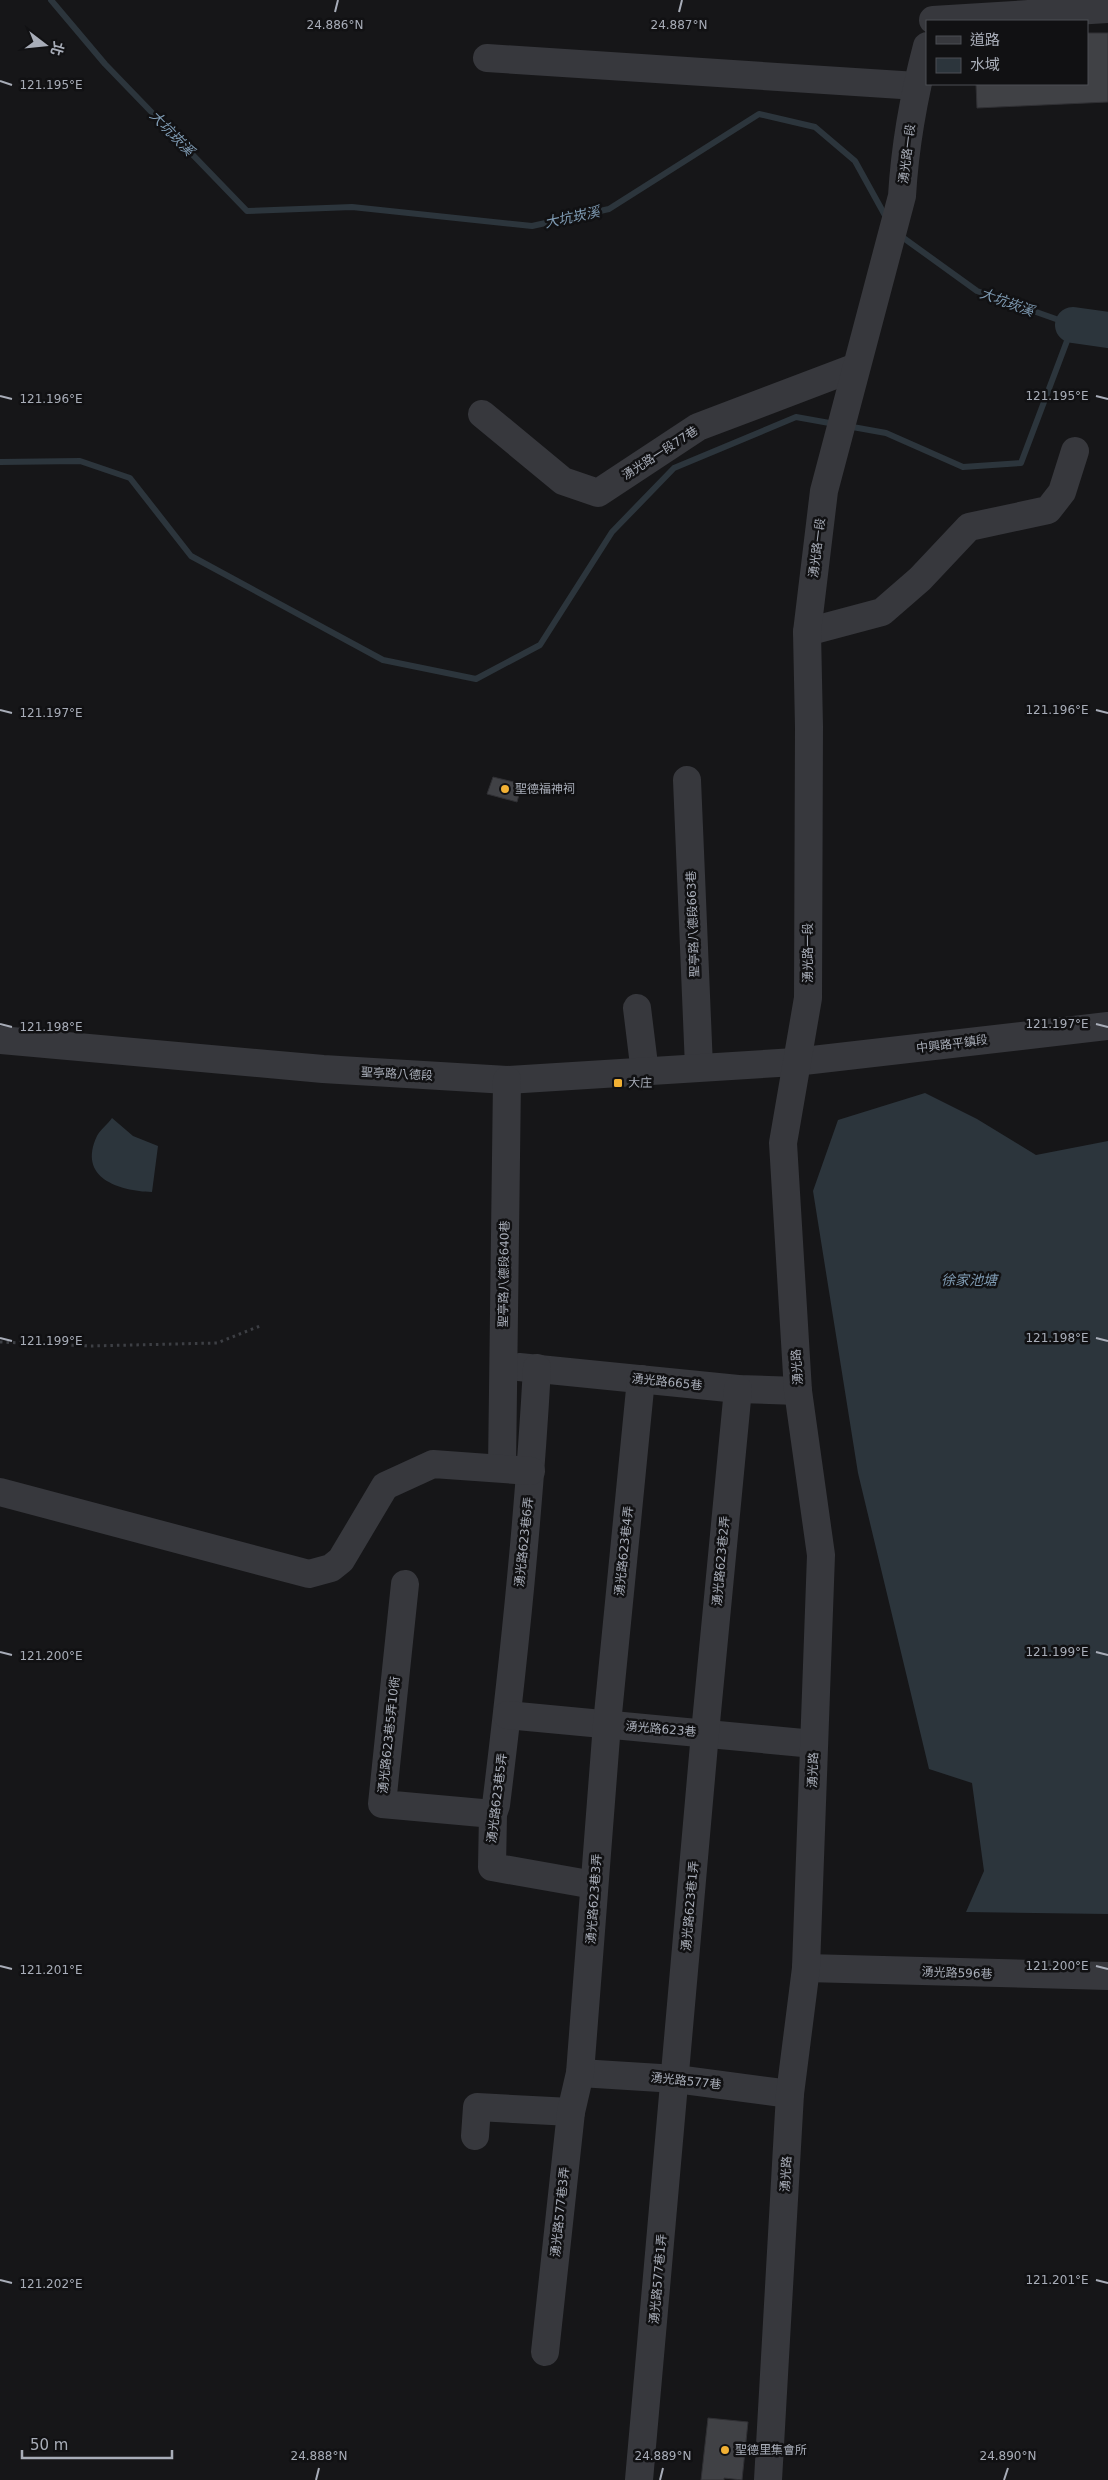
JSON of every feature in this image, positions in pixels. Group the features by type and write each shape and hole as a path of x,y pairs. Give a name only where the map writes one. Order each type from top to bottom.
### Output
{"street":[{"path":"934,14 1108,9"},
{"name":"湧光路一段","path":"796,1062 808,998 809,727 807,632 824,491 902,196 904,162 916,86 926,50"},
{"path":"487,58 916,86"},
{"name":"湧光路一段77巷","path":"482,414 563,481 598,493 698,427 856,366"},
{"path":"807,632 882,612 920,579 969,528 1048,510 1062,492 1074,452"},
{"name":"聖亭路八德段663巷","path":"687,780 699,1067"},
{"path":"637,1008 645,1073"},
{"name":"中興路平鎮段","path":"796,1062 1108,1026"},
{"name":"聖亭路八德段","path":"0,1040 323,1069 507,1080 645,1073 699,1067 796,1062"},
{"name":"湧光路","path":"768,2480 790,2094 806,1968 822,1555 798,1391 783,1143 796,1062"},
{"name":"聖亭路八德段640巷","path":"502,1468 507,1080"},
{"name":"湧光路665巷","path":"502,1365 738,1389 798,1391"},
{"name":"湧光路623巷6弄","path":"507,1715 531,1470 536,1368"},
{"name":"湧光路623巷4弄","path":"607,1724 641,1379"},
{"name":"湧光路623巷2弄","path":"705,1733 738,1389"},
{"path":"0,1492 309,1574 331,1568 341,1560 385,1486 433,1464 531,1470"},
{"name":"湧光路623巷5弄10衖","path":"405,1584 382,1804 493,1814"},
{"name":"湧光路623巷","path":"507,1715 814,1744"},
{"name":"湧光路623巷5弄","path":"507,1715 496,1805 493,1814 492,1867 594,1885"},
{"name":"湧光路623巷3弄","path":"580,2073 607,1724"},
{"name":"湧光路623巷1弄","path":"676,2078 705,1733"},
{"name":"湧光路596巷","path":"806,1968 1108,1976"},
{"name":"湧光路577巷","path":"580,2073 676,2078 790,2094"},
{"name":"湧光路577巷3弄","path":"545,2352 570,2112 580,2073"},
{"name":"湧光路577巷1弄","path":"639,2480 676,2078"},
{"path":"474,2136 477,2108 570,2112"}],"path":[{"path":"0,1342 90,1346 217,1343 260,1326"}],"water":[{"name":"徐家池塘","path":"925,1093 977,1119 1036,1155 1108,1141 1108,1914 966,1912 984,1871 972,1783 929,1769 858,1473 813,1191 838,1120"},
{"path":"112,1118 133,1136 158,1146 152,1192 127,1189 115,1185 97,1172 93,1162 92,1150 98,1134"}],"building":[{"path":"1088,33 1108,33 1108,102 977,108 976,85 1088,85"},
{"name":"聖德福神祠","path":"493,777 522,784 517,802 487,794"},
{"name":"聖德里集會所","path":"708,2418 748,2422 742,2480 724,2478 724,2480 701,2480"}],"waterway":[{"name":"大坑崁溪","path":"51,0 105,64 247,211 352,207 532,226 609,209 759,114 815,127 855,161 887,219"},
{"path":"847,426 886,433 963,467 1021,463 1073,325 977,291 898,234"},
{"name":"大坑崁溪","path":"1073,325 1108,330"},
{"path":"0,462 80,461 130,478 191,556 383,660 476,679 540,645 612,532 674,468 796,417 835,424"}],"place":[{"name":"聖德福神祠","path":"505,789"},
{"name":"大庄","path":"618,1083"},
{"name":"聖德里集會所","path":"725,2450"}]}
